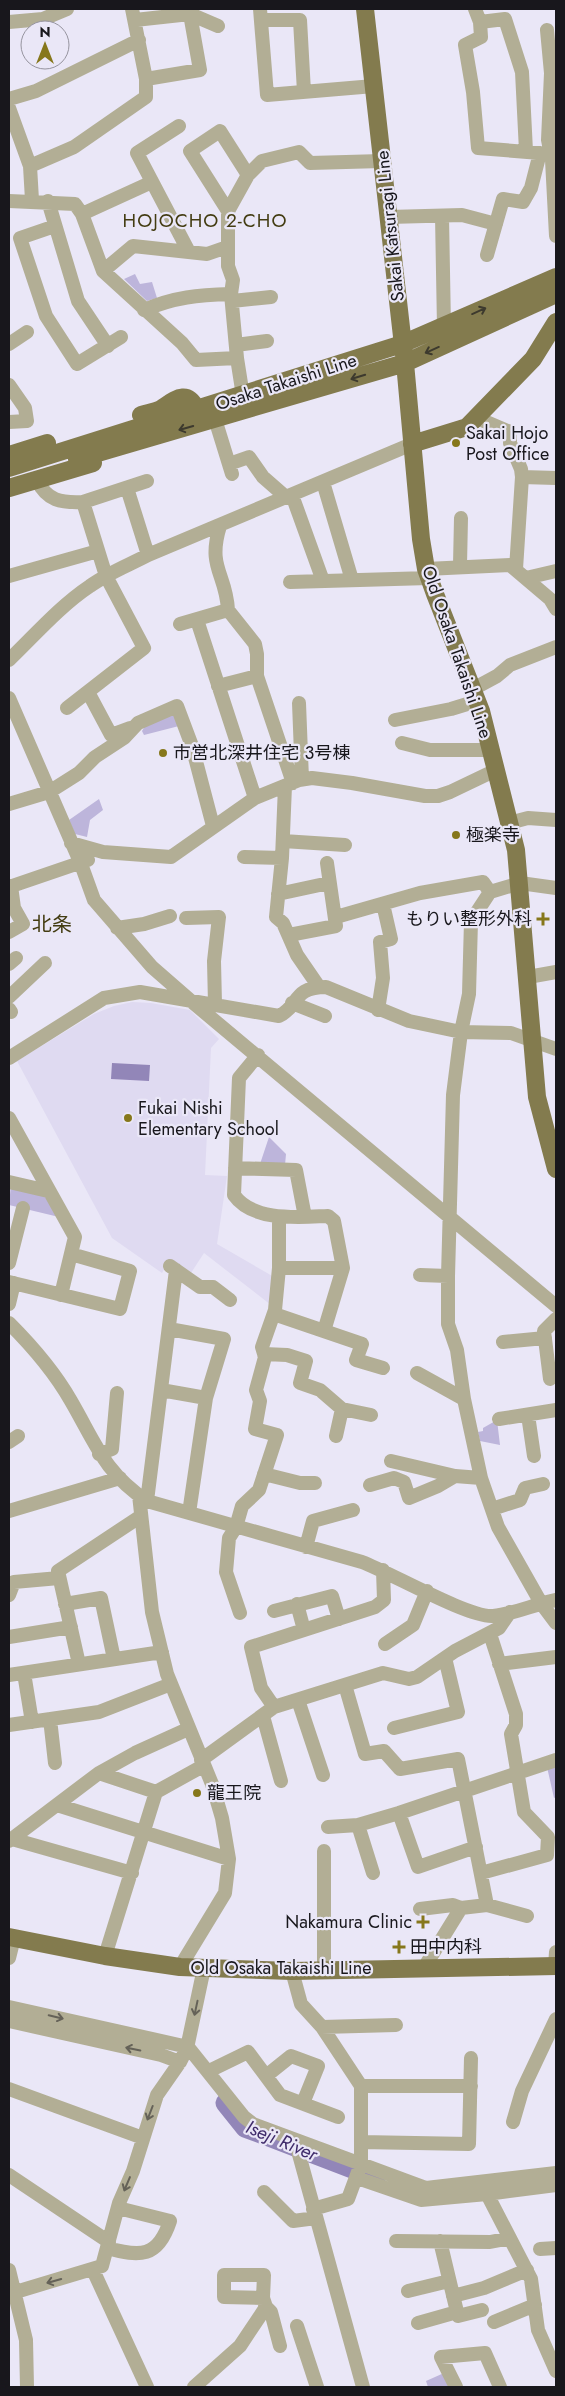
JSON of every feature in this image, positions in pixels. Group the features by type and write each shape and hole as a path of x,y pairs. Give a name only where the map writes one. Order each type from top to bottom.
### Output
{"main road":[{"name":"Sakai Katsuragi Line","path":"365,9 405,363 412,444"},
{"name":"Osaka Takaishi Line","path":"9,468 243,396 402,344 444,328 556,276"},
{"name":"Osaka Takaishi Line","path":"9,478 405,363 556,294"},
{"path":"412,444 467,427 533,359 556,322"},
{"path":"9,455 160,410 177,398 188,398 194,402 197,410"},
{"path":"9,488 127,453 140,441"},
{"name":"Old Osaka Takaishi Line","path":"412,444 428,573 475,695 509,823 520,883 538,1104 556,1169"},
{"name":"Old Osaka Takaishi Line","path":"11,1937 105,1956 180,1967 324,1970 427,1968 556,1961"}],"street":[{"path":"9,22 43,19 68,9"},
{"path":"475,9 480,22 481,37 465,45 473,92 478,148 540,153 530,188 523,202 503,199 487,255"},
{"path":"30,166 74,147 146,96 146,79 134,14 190,14 218,26"},
{"path":"146,79 200,70 190,14"},
{"path":"304,92 300,20 260,14 267,95 304,92 374,86"},
{"path":"480,22 505,19 522,72 526,151"},
{"path":"546,30 554,73 553,145 556,236"},
{"path":"9,99 36,91 139,40"},
{"path":"9,108 30,166 32,200"},
{"path":"179,126 137,153 189,252"},
{"path":"228,211 190,152 220,131 248,175"},
{"path":"243,396 236,352 232,297 233,280 228,266 228,211 248,175 262,161 299,152 310,163 382,161"},
{"path":"82,214 152,182"},
{"path":"9,201 32,200 75,204 82,214 103,271 182,343 196,360 236,352 267,341"},
{"path":"48,201 78,301 108,346"},
{"path":"389,218 462,215 496,224"},
{"path":"442,216 444,328"},
{"path":"55,226 20,238 46,316 77,364 121,337"},
{"path":"103,271 134,246 206,254 228,248"},
{"path":"144,310 169,300 193,295 271,297"},
{"path":"9,344 28,332"},
{"path":"9,385 25,408 27,421 9,422"},
{"path":"476,418 510,432 510,443 521,469 521,574"},
{"path":"215,419 231,469 249,457 263,477 290,497 323,581"},
{"path":"9,660 61,610 88,587 106,576 148,555 290,497 412,444"},
{"path":"522,477 556,478"},
{"path":"37,480 43,492 54,499 70,503 83,502 147,481"},
{"path":"323,482 352,580"},
{"path":"127,488 148,555"},
{"path":"67,708 144,648 106,576 83,502"},
{"path":"460,566 461,518"},
{"path":"220,526 214,544 214,559 228,601 228,610 255,644 257,676 293,783"},
{"path":"9,576 98,550"},
{"path":"290,582 352,580 428,573 460,566 510,565 550,599 556,609"},
{"path":"521,574 556,571"},
{"path":"180,624 228,610"},
{"path":"197,620 255,798"},
{"path":"395,720 451,709 475,695 510,665 556,646"},
{"path":"218,686 257,676"},
{"path":"88,692 111,735 134,728"},
{"path":"9,698 81,864 94,900 152,967 556,1306"},
{"path":"299,703 293,783 283,841 276,917 283,923 297,954 319,987"},
{"path":"9,804 49,792 79,773 94,757 124,738 138,723 177,706 192,746 213,826"},
{"path":"402,743 430,750 491,750"},
{"path":"71,843 103,852 171,857 255,798 293,783 312,778 352,782 424,796 438,796 496,770"},
{"path":"509,823 528,818 556,820"},
{"path":"283,841 345,845"},
{"path":"9,932 23,924 14,908 10,887 81,864 103,852"},
{"path":"244,857 282,858"},
{"path":"289,934 336,926 327,863"},
{"path":"336,917 420,893 483,882 490,892"},
{"path":"556,888 520,883 490,892 471,921 469,994 461,1032 453,1096 448,1276 448,1324 457,1350 464,1398 481,1478 498,1527 541,1603 556,1622"},
{"path":"278,894 329,884"},
{"path":"378,1010 383,978 380,942 391,939 383,904"},
{"path":"117,928 152,922 170,916"},
{"path":"186,918 219,917 214,961 214,1004"},
{"path":"9,996 45,963"},
{"path":"528,977 556,972"},
{"path":"9,1058 104,998 140,992 272,1016 283,1014 299,994 319,987 326,987 408,1021 461,1032 499,1031 511,1033 556,1049"},
{"path":"292,1003 326,1016"},
{"path":"258,1056 239,1078 234,1195 240,1204 279,1218 328,1216 334,1221 343,1268 324,1331"},
{"path":"9,1121 75,1237 61,1295"},
{"path":"235,1168 296,1170 305,1217"},
{"path":"9,1182 48,1191"},
{"path":"9,1263 23,1208"},
{"path":"240,1613 226,1572 229,1538 236,1527 242,1506 259,1490 277,1435 255,1429 260,1401 256,1390 264,1354 262,1348 274,1314 278,1268 279,1218"},
{"path":"9,1304 12,1283 120,1309 130,1271 71,1254"},
{"path":"180,1967 225,1893 229,1859 222,1818 212,1784 188,1729 171,1684 162,1652 152,1612 141,1516 169,1329 173,1268 200,1287 213,1287 230,1300"},
{"path":"278,1268 343,1268"},
{"path":"420,1275 448,1276"},
{"path":"274,1314 362,1344 356,1360 383,1368"},
{"path":"550,1379 544,1331 556,1319"},
{"path":"9,1323 41,1355 71,1401 99,1454 120,1478 143,1498 383,1570 475,1612 492,1616 556,1600"},
{"path":"169,1329 224,1338 206,1398 189,1513"},
{"path":"503,1342 545,1338"},
{"path":"264,1354 287,1355 306,1361 300,1383 320,1390 342,1409 371,1414"},
{"path":"416,1374 464,1398"},
{"path":"161,1390 206,1398"},
{"path":"99,1454 112,1449 117,1393"},
{"path":"336,1436 342,1409"},
{"path":"499,1419 556,1410"},
{"path":"528,1414 534,1456"},
{"path":"391,1461 455,1476 481,1478"},
{"path":"264,1474 300,1483 315,1483"},
{"path":"370,1485 394,1478 404,1482 409,1498 438,1486 455,1476"},
{"path":"9,1511 120,1478"},
{"path":"492,1509 520,1500 525,1488 544,1484"},
{"path":"306,1546 313,1520 353,1510"},
{"path":"79,1664 58,1571 141,1516"},
{"path":"282,1781 269,1712 251,1647 375,1607 384,1600 383,1570"},
{"path":"9,1595 14,1582 59,1578"},
{"path":"385,1644 413,1626 427,1591"},
{"path":"274,1611 332,1596 339,1619"},
{"path":"65,1604 101,1598 114,1659"},
{"path":"297,1604 304,1630"},
{"path":"105,1956 145,1833 156,1792 202,1763 269,1712 298,1700 383,1673 409,1679 417,1677 445,1658 500,1628 510,1612"},
{"path":"9,1637 71,1627"},
{"path":"481,1873 547,1855 552,1839 524,1812 511,1734 516,1725 516,1714 510,1690 499,1664 490,1634"},
{"path":"9,1675 162,1652"},
{"path":"499,1664 556,1657"},
{"path":"394,1728 458,1712 445,1658"},
{"path":"24,1672 32,1722"},
{"path":"9,1725 99,1712 171,1684"},
{"path":"345,1685 365,1754 384,1751 400,1769 458,1758 487,1905"},
{"path":"298,1700 323,1775"},
{"path":"50,1719 55,1763"},
{"path":"11,1840 99,1773 135,1752 188,1729"},
{"path":"328,1827 358,1825 399,1813 556,1760"},
{"path":"99,1773 156,1792"},
{"path":"57,1805 229,1859"},
{"path":"399,1813 418,1867 476,1847"},
{"path":"358,1825 373,1873"},
{"path":"11,1840 132,1873"},
{"path":"324,1851 324,1970"},
{"path":"420,1909 453,1905 461,1908 487,1905 527,1916"},
{"path":"427,1968 427,1963 461,1908"},
{"path":"9,1958 11,1937"},
{"path":"12,2293 102,2266 118,2208 157,2095 181,2061 187,2047 204,1968"},
{"path":"264,2192 293,2221 348,2199 359,2171 362,2086 322,2027 301,2004 292,1970"},
{"path":"9,2007 187,2047 244,2117 253,2124 421,2200 556,2185"},
{"path":"513,2122 522,2091 552,2039 556,2019"},
{"path":"9,2021 181,2061"},
{"path":"322,2027 396,2025"},
{"path":"208,2071 248,2052 280,2095 338,2116"},
{"path":"266,2076 291,2056 318,2066 303,2103"},
{"path":"361,2142 469,2144 471,2058"},
{"path":"362,2086 471,2086"},
{"path":"9,2089 143,2138"},
{"path":"296,2145 363,2387"},
{"path":"359,2171 426,2188 556,2173"},
{"path":"9,2175 108,2245 137,2254 147,2253 165,2237 170,2221 118,2208"},
{"path":"487,2194 531,2278 538,2330 556,2371"},
{"path":"396,2241 490,2242 510,2238"},
{"path":"440,2242 458,2316 482,2310"},
{"path":"540,2249 556,2248"},
{"path":"9,2270 12,2293 26,2340 27,2387"},
{"path":"93,2270 147,2387"},
{"path":"453,2296 484,2288 527,2270"},
{"path":"408,2291 450,2281"},
{"path":"194,2387 240,2346 265,2302 271,2312 276,2347 298,2332 317,2387"},
{"path":"494,2322 535,2305"},
{"path":"418,2323 457,2312"},
{"path":"456,2387 441,2357 485,2354 500,2387"}],"shaded area":[{"path":"135,274 140,284 152,282 157,298 147,301 124,279"},
{"path":"171,714 176,716 179,726 144,735 142,731 145,726"},
{"path":"99,799 103,810 90,820 87,837 75,834 69,820"},
{"name":"Fukai Nishi Elementary School","path":"132,1002 151,1003 190,1010 219,1039 211,1048 205,1175 227,1176 217,1244 274,1277 271,1305 204,1253 191,1273 170,1259 162,1273 112,1238 17,1061 94,1014 114,1006"},
{"path":"112,1063 150,1065 149,1081 111,1079"},
{"path":"269,1137 286,1154 285,1165 260,1164"},
{"path":"11,1184 45,1193 59,1217 9,1205"},
{"path":"497,1420 500,1445 480,1441 478,1432 483,1431 483,1428"},
{"path":"556,1765 556,1797 554,1798 547,1767"},
{"path":"444,2373 449,2386 428,2387 426,2381"}],"waterway":[{"name":"Iseji River","path":"225,2103 245,2128 376,2178"}],"place":[{"name":"Sakai Hojo Post Office","path":"456,443"},
{"name":"市営北深井住宅 3号棟","path":"163,753"},
{"name":"極楽寺","path":"456,835"},
{"name":"もりい整形外科","path":"543,919"},
{"name":"Fukai Nishi Elementary School","path":"128,1118"},
{"name":"龍王院","path":"197,1793"},
{"name":"Nakamura Clinic","path":"423,1922"},
{"name":"田中内科","path":"399,1947"}],"district":[{"name":"HOJOCHO 2-CHO","path":"205,220"},
{"name":"北条","path":"52,924"}]}
